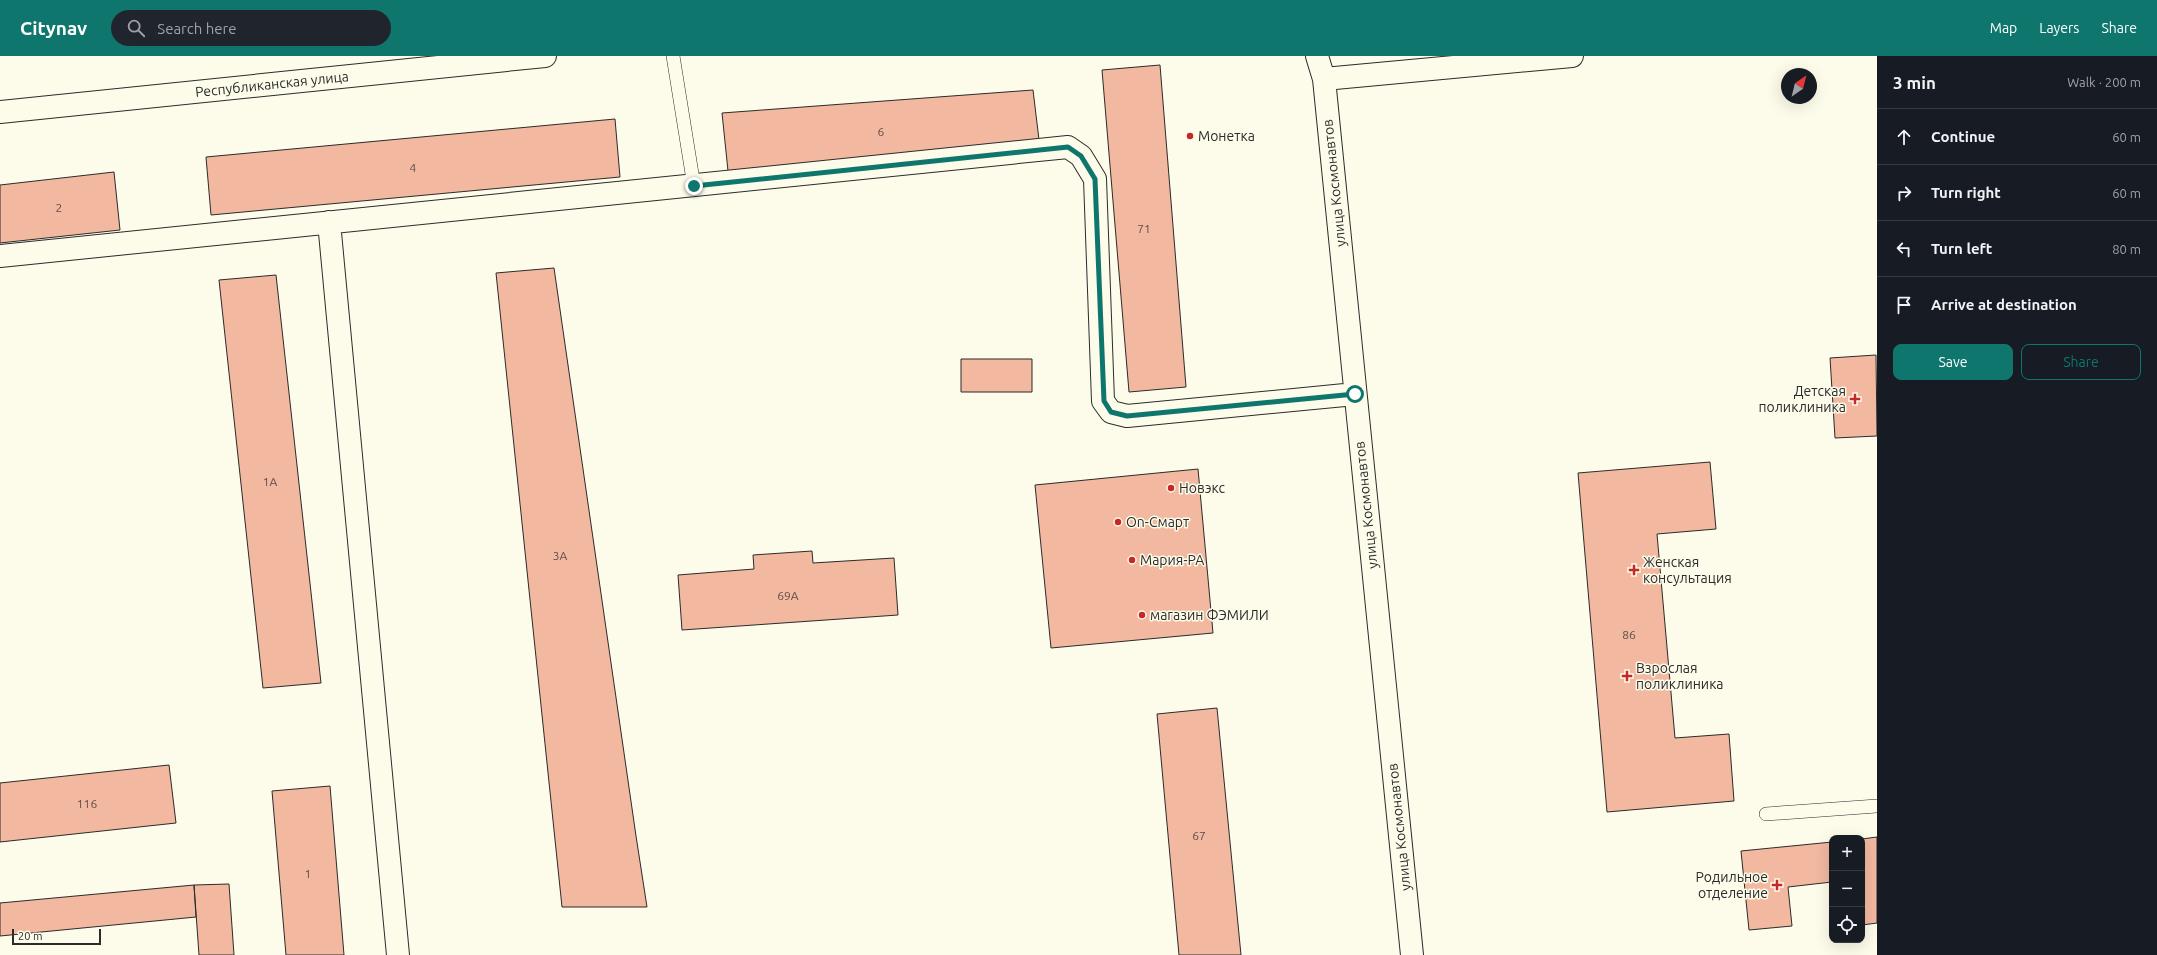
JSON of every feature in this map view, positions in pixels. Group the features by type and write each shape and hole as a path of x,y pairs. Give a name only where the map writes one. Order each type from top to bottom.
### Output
{"street":[{"name":"Республиканская улица","path":"0,112 545,56"},
{"name":"улица Космонавтов","path":"1317,56 1324,79 1412,955"},
{"path":"1324,79 1572,56"},
{"path":"0,256 1068,147 1081,156 1095,179 1104,401 1111,412 1127,416 1355,394"},
{"path":"328,222 398,955"}],"lane":[{"path":"673,56 694,186"},
{"path":"1766,814 1877,806"}],"building":[{"path":"1160,65 1186,387 1129,392 1102,70"},
{"path":"1033,90 1040,148 728,171 722,113"},
{"path":"615,119 620,177 211,215 206,157"},
{"path":"114,172 120,230 0,243 0,185"},
{"path":"554,268 647,907 562,907 496,273"},
{"path":"276,275 321,683 263,688 219,280"},
{"name":"Детская поликлиника","path":"1876,355 1877,436 1835,438 1830,358"},
{"path":"961,359 1032,359 1032,392 961,392"},
{"path":"1710,462 1716,529 1657,534 1675,738 1729,734 1734,801 1607,812 1578,473"},
{"path":"1198,469 1213,633 1051,648 1035,485"},
{"path":"812,551 813,563 894,558 898,615 682,630 678,575 754,569 753,555"},
{"path":"1217,708 1241,955 1179,955 1157,714"},
{"path":"169,765 176,823 0,842 0,783"},
{"path":"330,786 344,955 286,955 272,791"},
{"path":"1877,837 1877,923 1865,925 1865,871 1865,839"},
{"name":"Родильное отделение","path":"1829,842 1829,882 1788,887 1792,926 1749,930 1741,851"},
{"path":"229,884 234,955 199,955 194,885"},
{"path":"194,885 196,917 0,936 0,903"}],"place":[{"name":"Монетка","path":"1190,136"},
{"name":"Детская поликлиника","path":"1855,399"},
{"name":"Новэкс","path":"1171,488"},
{"name":"On-Смарт","path":"1118,522"},
{"name":"Мария-РА","path":"1132,560"},
{"name":"Женская консультация","path":"1634,570"},
{"name":"магазин ФЭМИЛИ","path":"1142,615"},
{"name":"Взрослая поликлиника","path":"1627,676"},
{"name":"Родильное отделение","path":"1777,885"}],"route":[{"path":"694,186 1068,147 1081,156 1095,179 1104,401 1111,412 1127,416 1355,394"}]}
